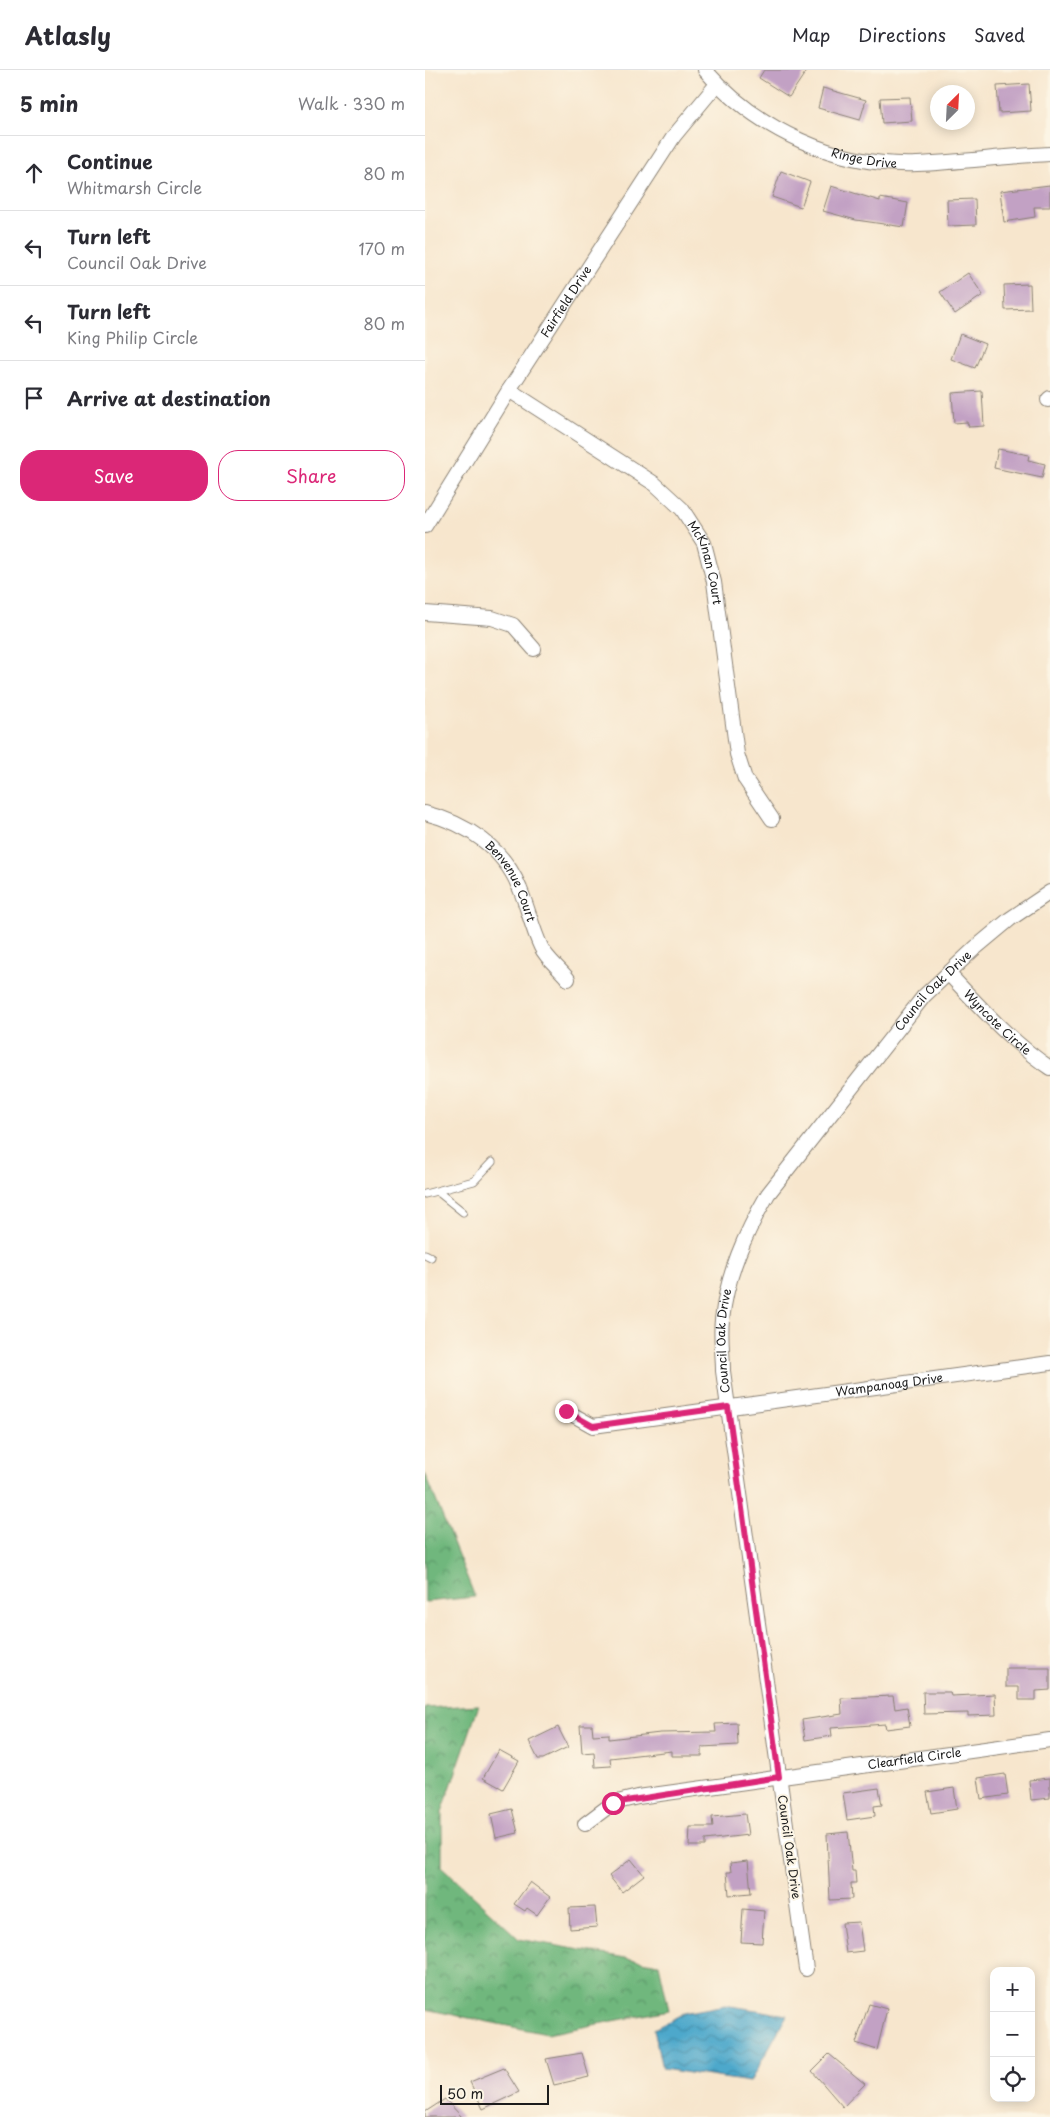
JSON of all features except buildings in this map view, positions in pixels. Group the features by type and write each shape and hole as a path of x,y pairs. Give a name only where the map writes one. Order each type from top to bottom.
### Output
{"street":[{"name":"Ringe Drive","path":"705,70 739,104 795,138 827,151 883,162 916,164 1050,154"},
{"name":"Fairfield Drive","path":"425,526 509,390 674,136 717,84"},
{"name":"McKinan Court","path":"509,390 655,484 682,509 704,543 714,582 737,754 745,779 772,819"},
{"path":"425,613 492,618 513,625 534,649"},
{"name":"Benvenue Court","path":"425,813 446,818 469,830 490,846 511,871 520,888 541,948 568,978"},
{"name":"Council Oak Drive","path":"806,1968 723,1371 721,1322 727,1290 735,1259 749,1227 768,1194 925,996 948,973 1010,919 1050,892"},
{"name":"Wyncote Circle","path":"948,973 1014,1040 1050,1068"},
{"name":"Wampanoag Drive","path":"566,1411 593,1426 1050,1363"},
{"name":"Clearfield Circle","path":"585,1824 613,1803 779,1777 1050,1740"}],"lane":[{"path":"425,1194 474,1181 492,1162"},
{"path":"437,1191 463,1212"}],"green space":[{"path":"425,1473 475,1597 425,1602"},
{"path":"479,1705 442,1812 442,1867 519,1939 659,1964 669,2010 547,2034 425,2009 425,1708"}],"water":[{"path":"725,2005 787,2015 750,2082 662,2069 654,2029 684,2013"}],"route":[{"path":"566,1411 593,1426 728,1407 779,1777 638,1797 613,1803"}]}
